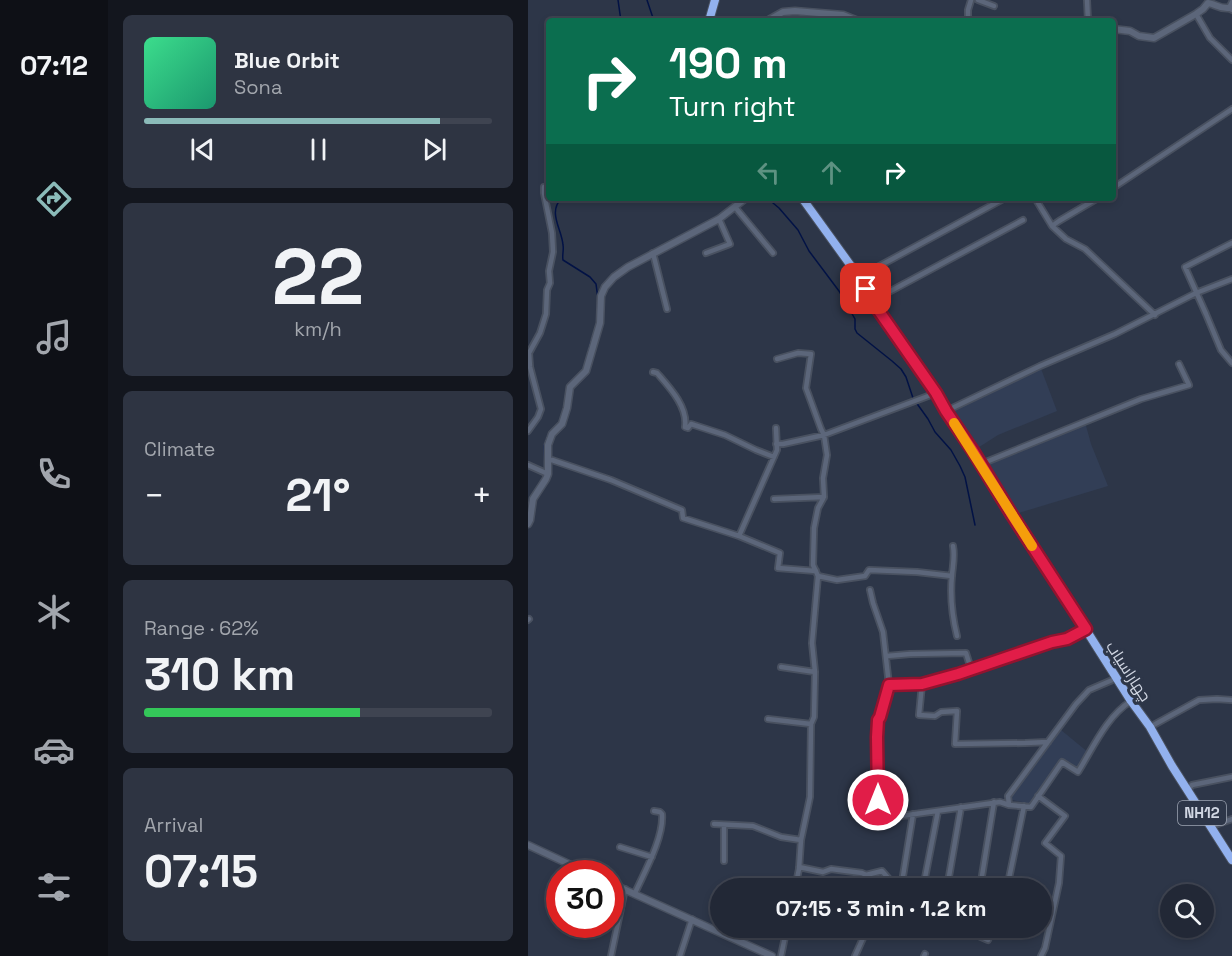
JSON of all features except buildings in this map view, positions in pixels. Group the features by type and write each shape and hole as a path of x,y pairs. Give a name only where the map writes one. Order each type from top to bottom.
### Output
{"highway":[{"path":"710,18 715,0"},
{"name":"چهاراسیاب","path":"804,201 860,277 872,301 936,393 1131,701 1150,727 1232,860"}],"street":[{"path":"968,18 971,0"},
{"path":"978,0 994,6"},
{"path":"1087,0 1088,18"},
{"path":"1116,29 1154,38 1196,14 1208,3 1222,9 1231,7"},
{"path":"772,18 783,12 795,11 843,15 850,18"},
{"path":"1196,14 1210,38 1232,60"},
{"path":"1116,186 1232,109"},
{"path":"528,431 541,409 530,367 529,353 540,333 546,314 547,290 550,283 549,271 553,252 544,187"},
{"path":"528,524 533,499 548,474 548,445 552,434 562,424 570,387 586,371 600,323 601,296 605,287 621,272 719,219 742,201"},
{"path":"860,277 999,201"},
{"path":"1037,201 1052,226 1066,238 1085,249 1155,315"},
{"path":"1052,226 1093,201"},
{"path":"735,207 773,253"},
{"path":"706,253 730,244 719,219"},
{"path":"872,301 1023,220"},
{"path":"1232,243 1185,267 1221,350 1232,363"},
{"path":"653,253 667,309"},
{"path":"946,411 1155,315 1196,293 1232,279"},
{"path":"777,359 798,353 811,354 806,388 824,435 827,455 823,478 824,497 814,528 813,565 817,574 812,643 815,672 814,717 811,724 810,796 801,840 797,878"},
{"path":"981,464 1141,399 1189,385 1179,364"},
{"path":"653,372 657,373 679,401 686,420 685,427 688,428 691,424 725,435 774,457"},
{"path":"776,444 824,435 936,393"},
{"path":"740,536 777,450 776,428"},
{"path":"548,461 552,460 611,480 682,510 683,518 740,536 780,552 778,568 817,574 837,580 865,576 869,570 952,576"},
{"path":"528,465 548,474"},
{"path":"774,499 824,497"},
{"path":"953,546 955,556 952,576 952,618 957,636"},
{"path":"870,591 883,632 889,685 878,720 878,800 879,804 901,816 994,802 1031,807 1062,762 1078,772 1106,724 1131,701"},
{"path":"889,685 922,684 1067,639 1086,629"},
{"path":"886,656 966,653 971,669"},
{"path":"781,667 815,672"},
{"path":"1009,805 1008,796 1076,704 1089,690 1117,678"},
{"path":"922,684 919,715 935,716 941,712 957,711 955,744 1048,742"},
{"path":"1150,727 1199,700 1232,700"},
{"path":"768,719 811,724"},
{"path":"1188,790 1192,785 1232,777"},
{"path":"1038,796 1065,816 1045,843 1061,856 1059,883 1045,948 1041,956"},
{"path":"982,878 994,802"},
{"path":"1009,878 1024,806"},
{"path":"949,878 961,807"},
{"path":"925,878 938,811"},
{"path":"635,893 652,857 661,829 663,816 660,812 654,812"},
{"path":"903,876 913,814"},
{"path":"1213,830 1215,825 1232,819"},
{"path":"714,824 753,826 780,837 801,840"},
{"path":"724,825 724,861"},
{"path":"528,845 560,860"},
{"path":"620,847 652,857"},
{"path":"799,867 822,872 831,869 866,875 882,871 888,878"},
{"path":"624,889 772,956"},
{"path":"680,956 692,919"},
{"path":"611,956 614,938"},
{"path":"781,956 785,938"},
{"path":"855,956 863,938"}],"shaded area":[{"path":"1040,366 1057,411 998,435 973,451 946,411"},
{"path":"1085,422 1108,486 1012,515 981,464"},
{"path":"1061,730 1089,753 1078,768 1065,760 1041,791 1036,805 1008,799"}],"waterway":[{"path":"618,0 621,18"},
{"path":"647,0 653,18"},
{"path":"560,201 555,215 562,239 563,260 590,277 596,284 598,299"},
{"path":"771,201 798,230 809,251 839,291 855,319 857,333 901,369 913,398 960,466 965,477 975,525"},
{"path":"587,357 594,333"},
{"path":"545,466 544,446 548,435"}],"slow traffic":[{"path":"954,423 1032,546"}],"route":[{"path":"866,289 936,393 1086,629 1067,639 958,674 922,684 889,685 878,720 878,800"}]}
